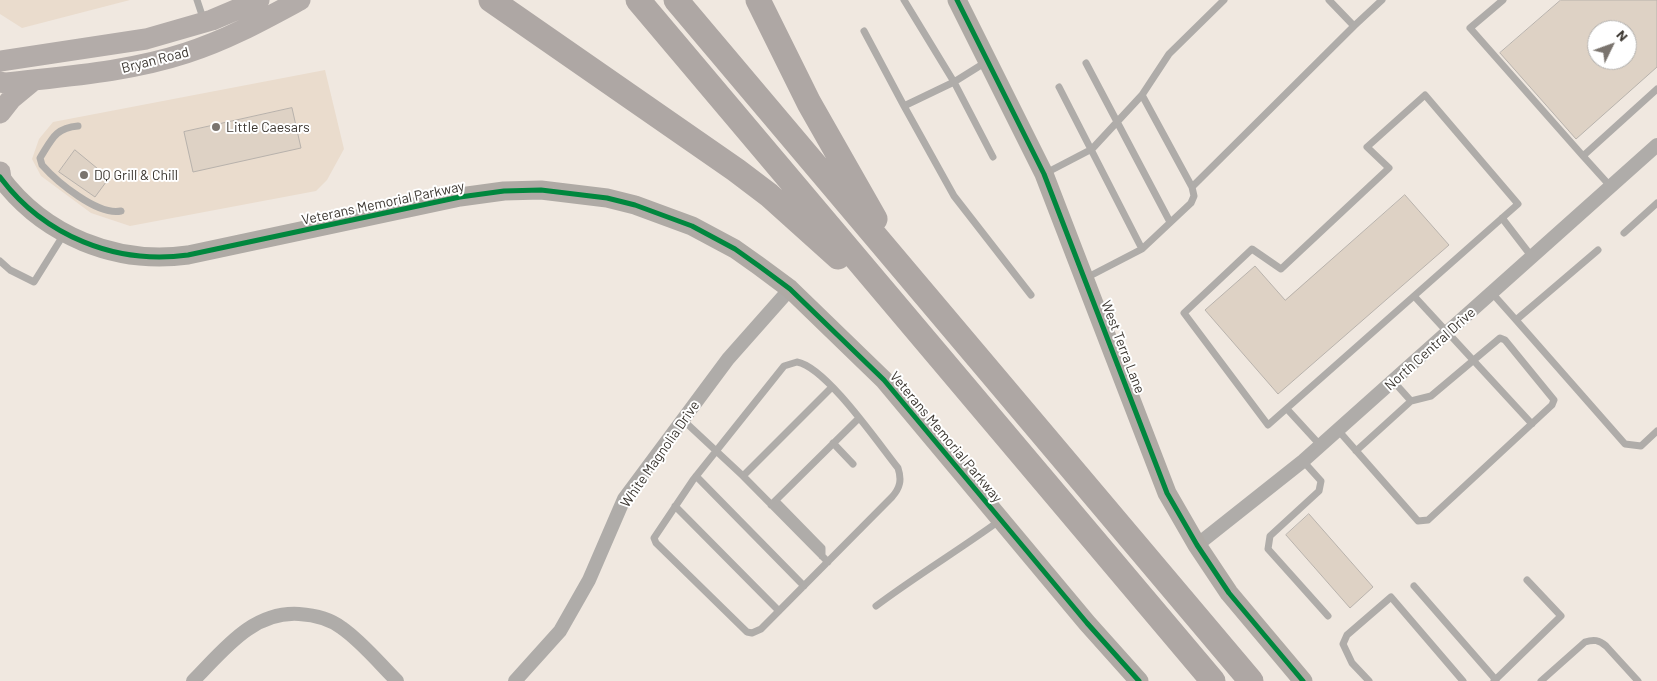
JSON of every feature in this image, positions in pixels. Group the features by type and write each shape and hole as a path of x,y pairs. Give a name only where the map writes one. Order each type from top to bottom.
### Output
{"highway":[{"path":"491,0 736,170 769,195 829,249 893,302"},
{"path":"638,0 1213,681"},
{"path":"676,0 1251,681"},
{"path":"758,0 808,103 878,223 924,294"}],"main road":[{"name":"Bryan Road","path":"0,61 146,40 205,22 259,0"},
{"name":"Bryan Road","path":"0,82 34,80 121,69 186,53 249,28 300,0"},
{"path":"0,48 40,56"},
{"path":"0,112 11,99 34,80"}],"street":[{"name":"West Terra Lane","path":"957,0 1044,174 1167,492 1197,545 1229,593 1303,681"},
{"name":"North Central Drive","path":"1197,545 1303,461 1337,429 1394,382 1657,145"},
{"name":"Veterans Memorial Parkway","path":"0,176 29,210 64,234 106,250 152,257 174,257 460,197 504,191 562,192 635,205 692,226 735,250 790,289 884,380 1087,623 1139,681"},
{"name":"White Magnolia Drive","path":"516,681 560,631 589,580 624,499 728,359 790,289"},
{"path":"193,681 244,630 254,623 288,613 325,618 342,627 397,681"}],"lane":[{"path":"197,0 205,22"},
{"path":"904,0 954,82 993,157"},
{"path":"1044,174 1092,149 1142,95 1169,54 1224,0"},
{"path":"1329,0 1354,26"},
{"path":"1192,187 1381,0"},
{"path":"1503,0 1470,28 1611,187"},
{"path":"864,32 954,196 1030,295"},
{"path":"904,106 954,82 988,60"},
{"path":"1086,63 1170,222"},
{"path":"1059,87 1142,249"},
{"path":"1583,156 1657,90"},
{"path":"1085,278 1142,249 1191,203 1194,196 1192,187 1142,95"},
{"path":"1425,95 1518,204 1502,218 1288,409 1268,424 1184,313 1252,249 1280,269 1390,168 1368,147 1425,95"},
{"path":"78,126 63,127 57,132 40,158 42,165 49,173 84,199 100,208 116,212 122,211"},
{"path":"1624,233 1657,203"},
{"path":"1502,218 1532,257"},
{"path":"0,261 10,270 34,282 64,234"},
{"path":"1516,320 1598,250"},
{"path":"1492,293 1625,444 1641,446 1657,432"},
{"path":"1414,296 1532,424"},
{"path":"1337,429 1418,521 1423,523 1552,406 1554,400 1505,340 1500,338 1494,341 1431,396 1411,401 1356,450"},
{"path":"790,363 802,363 811,367 832,387 898,468 899,489 762,628 752,633 747,632 656,543 654,538 696,476 784,366 790,363"},
{"path":"1394,382 1411,401"},
{"path":"744,476 832,387"},
{"path":"1288,409 1320,445"},
{"path":"774,503 858,419"},
{"path":"683,420 774,503 828,562"},
{"path":"833,443 853,464"},
{"path":"1303,461 1321,481 1319,491 1270,536 1268,549 1328,616"},
{"path":"696,476 804,586"},
{"path":"675,506 779,611"},
{"path":"876,606 918,575 955,553 1001,520"},
{"path":"1414,586 1495,680 1562,616 1527,580"},
{"path":"1368,681 1352,662 1343,644 1347,635 1391,597 1463,681"},
{"path":"1541,681 1586,642 1592,640 1600,641 1606,646 1638,681"}],"shaded area":[{"path":"0,0 130,0 22,28 0,14"},
{"path":"325,70 344,149 327,180 316,191 130,226 91,213 41,176 32,159 39,139 53,122"}],"building":[{"path":"1561,0 1657,0 1657,67 1576,139 1500,53"},
{"path":"292,108 301,148 193,172 184,132"},
{"name":"DQ Grill & Chill","path":"75,150 109,178 95,197 59,172"},
{"path":"1405,195 1449,245 1278,394 1205,310 1255,266 1285,300"},
{"path":"1309,514 1373,587 1350,608 1286,535"}],"cycle path":[{"path":"957,0 1044,174 1167,493 1197,545 1229,593 1303,681"},
{"path":"0,177 18,198 38,215 60,230 84,242 108,250 134,255 161,257 188,255 460,197 504,191 541,190 607,198 635,205 692,226 735,249 790,289 884,380 1087,623 1139,681"}],"place":[{"name":"Little Caesars","path":"216,127"},
{"name":"DQ Grill & Chill","path":"84,175"}]}
